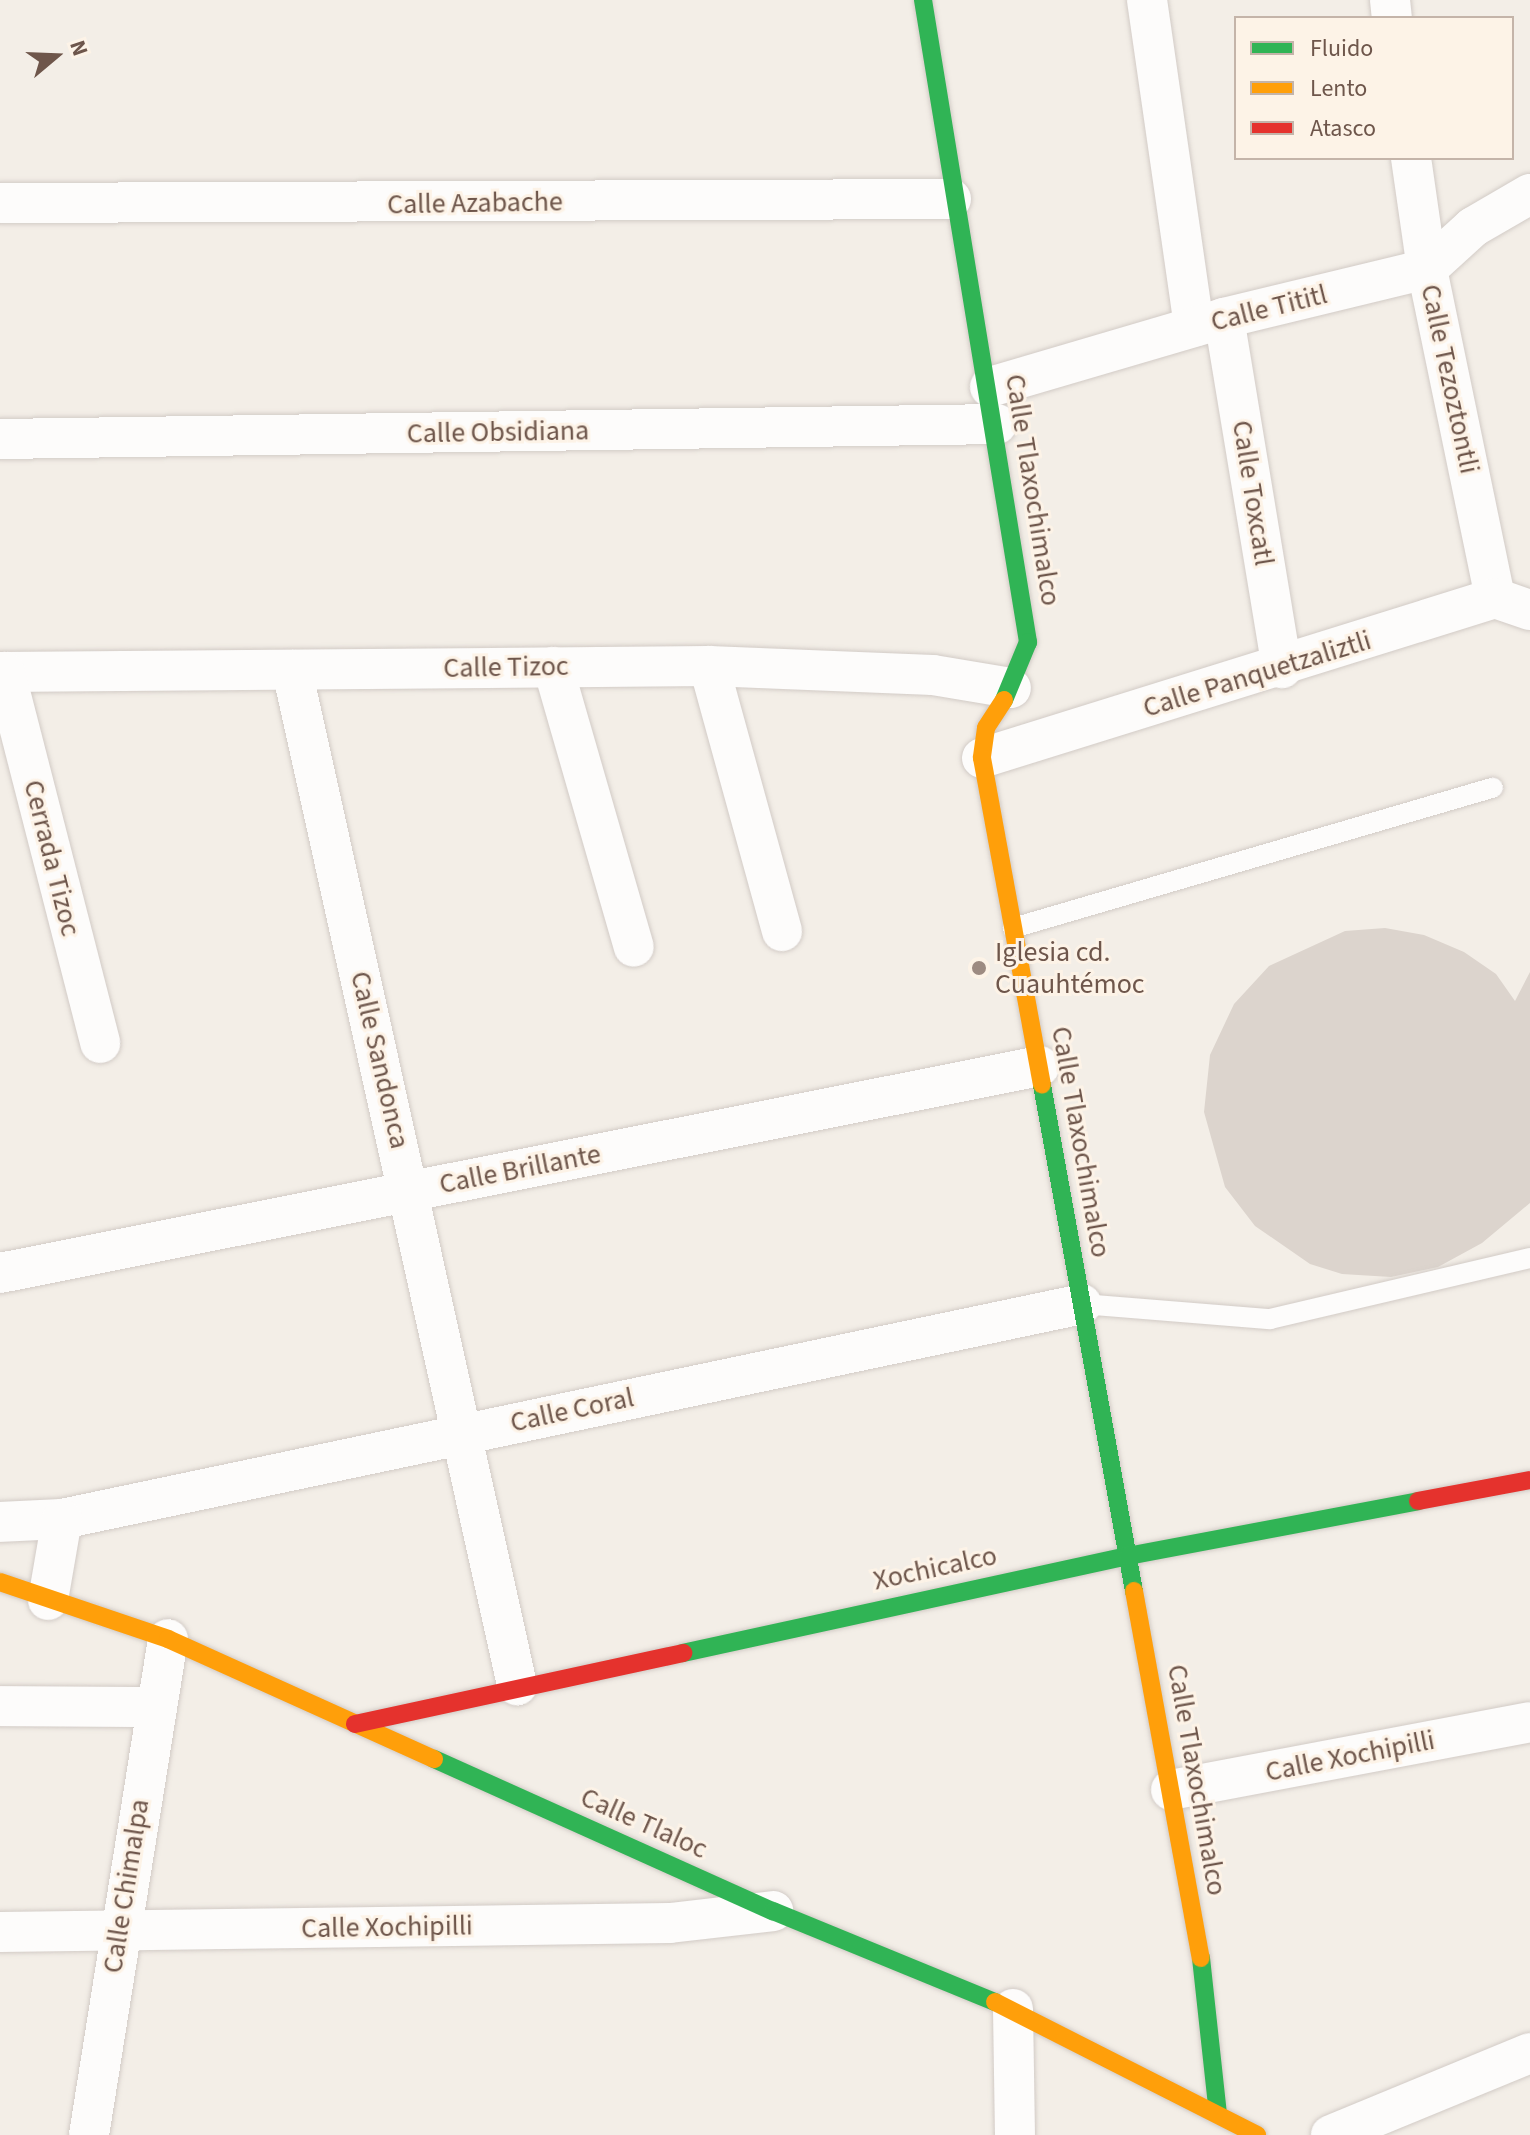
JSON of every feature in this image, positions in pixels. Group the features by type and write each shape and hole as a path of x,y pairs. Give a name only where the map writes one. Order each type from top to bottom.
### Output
{"street":[{"name":"Calle Tlaxochimalco","path":"923,0 951,199 993,406 1028,642 1011,688 986,728 982,758 1213,2026 1218,2114"},
{"name":"Calle Toxcatl","path":"1147,0 1209,322 1282,668"},
{"name":"Calle Tezoztontli","path":"1411,160 1427,269 1513,604"},
{"name":"Calle Tititl","path":"993,406 1209,322 1427,269 1473,227 1530,194"},
{"name":"Calle Azabache","path":"0,203 951,199"},
{"name":"Calle Obsidiana","path":"0,439 993,406"},
{"name":"Calle Panquetzaliztli","path":"982,758 1282,668 1513,604"},
{"name":"Calle Tizoc","path":"3,672 709,666 933,675 1011,688"},
{"path":"709,666 782,931"},
{"path":"553,667 634,947"},
{"name":"Calle Sandonca","path":"292,670 517,1685"},
{"name":"Cerrada Tizoc","path":"3,672 100,1043"},
{"name":"Calle Brillante","path":"0,1273 1040,1066"},
{"name":"Calle Coral","path":"0,1522 62,1519 1082,1304"},
{"name":"Xochicalco","path":"355,1724 517,1685 1128,1556 1530,1480"},
{"path":"48,1600 62,1519"},
{"name":"Calle Tlaloc","path":"0,1582 168,1639 773,1911 1013,2009 1257,2135"},
{"name":"Calle Chimalpa","path":"89,2135 118,1932 168,1639"},
{"path":"0,1706 154,1707"},
{"name":"Calle Xochipilli","path":"1171,1790 1530,1722"},
{"name":"Calle Xochipilli","path":"0,1932 670,1923 773,1911"},
{"path":"1013,2009 1015,2135"},
{"path":"1331,2135 1530,2053"}],"lane":[{"path":"1013,928 1493,788"},
{"path":"1082,1304 1270,1319 1530,1258"}],"building":[{"path":"1385,928 1424,935 1464,952 1496,974 1515,1001 1530,972 1530,1203 1482,1243 1438,1267 1391,1277 1342,1274 1310,1264 1255,1226 1225,1187 1204,1112 1210,1055 1234,1004 1269,966 1345,931"}],"traffic: fast":[{"path":"923,0 1028,642 1004,700"},
{"path":"1042,1085 1134,1591"},
{"path":"683,1653 1128,1556 1418,1501"},
{"path":"434,1759 773,1911 995,2002"},
{"path":"1201,1958 1218,2114"}],"traffic: slow":[{"path":"1004,700 986,728 982,758 1042,1085"},
{"path":"0,1582 168,1639 434,1759"},
{"path":"1134,1591 1201,1958"},
{"path":"995,2002 1257,2135"}],"traffic: jam":[{"path":"1418,1501 1530,1480"},
{"path":"355,1724 683,1653"}],"place":[{"name":"Iglesia cd. Cuauhtémoc","path":"979,968"}]}
